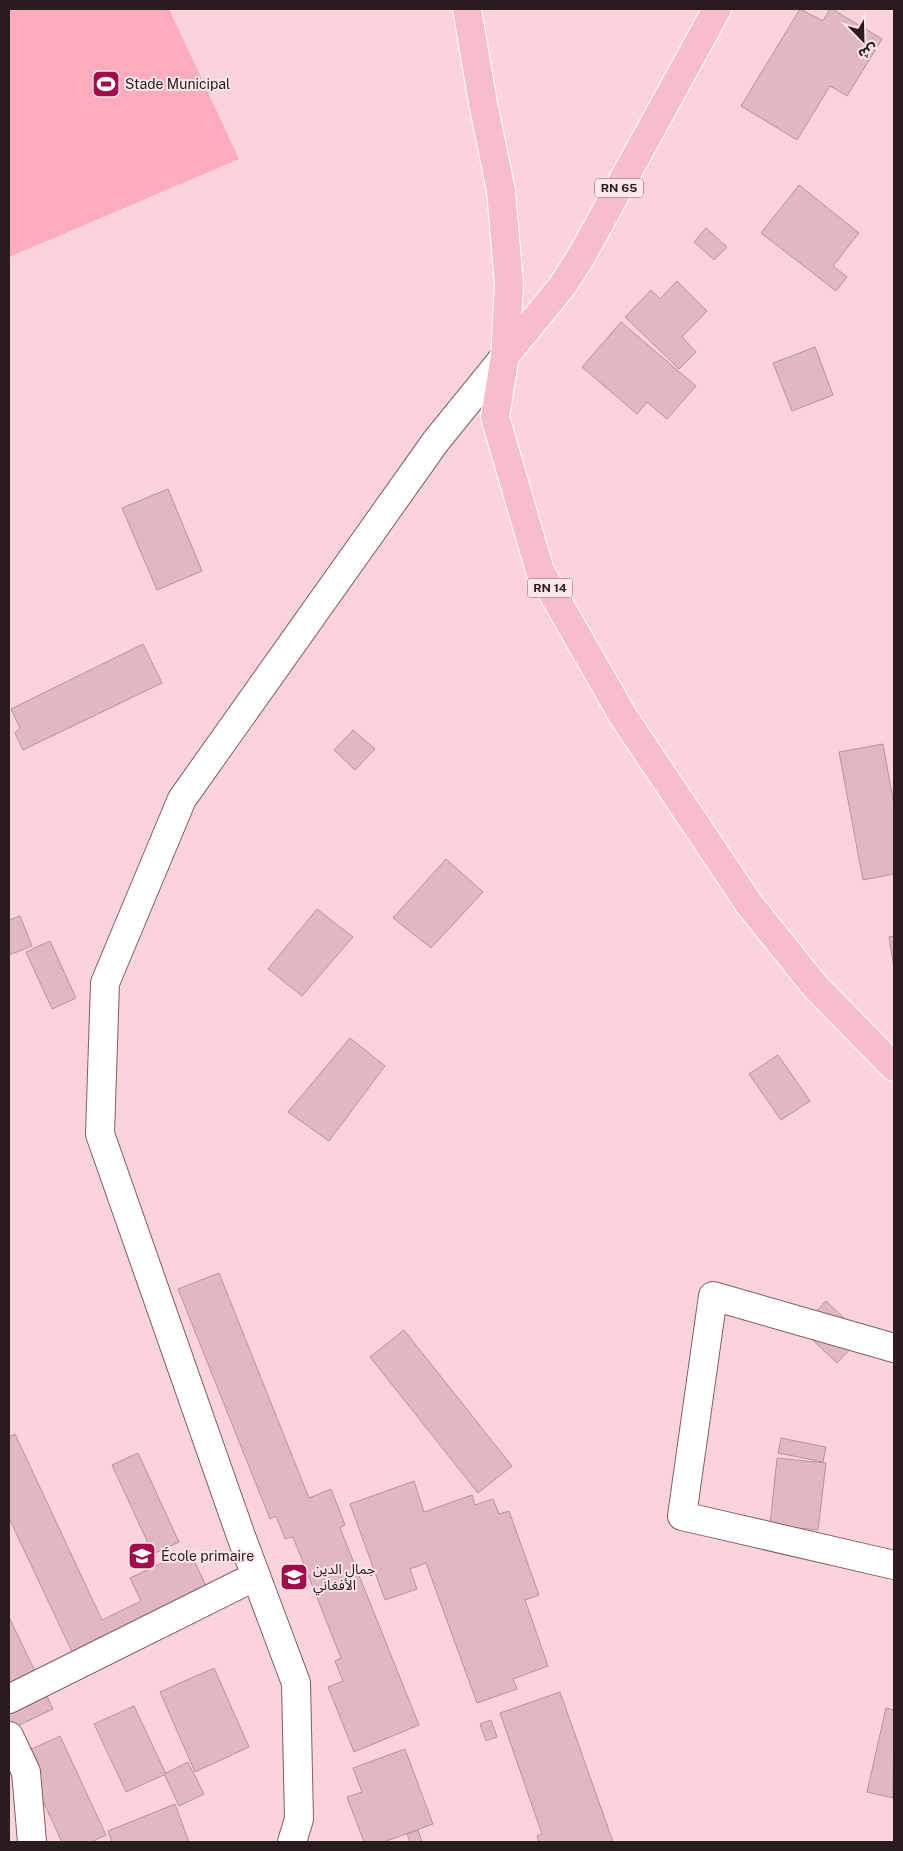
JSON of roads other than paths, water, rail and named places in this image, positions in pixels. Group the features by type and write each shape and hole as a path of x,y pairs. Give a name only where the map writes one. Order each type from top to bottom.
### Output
{"main road":[{"name":"RN 14","path":"467,9 483,103 501,191 510,284 505,356 495,417 540,571 623,716 749,904 814,985 894,1067"},
{"name":"RN 65","path":"505,356 563,285 578,263 716,9"}],"street":[{"path":"292,1842 299,1819 296,1683 256,1576 100,1134 105,983 182,799 436,441 505,356"},
{"path":"894,1348 713,1296 682,1516 894,1565"},
{"path":"9,1699 256,1576"},
{"path":"9,1736 26,1772 32,1842"}],"place":[{"name":"Stade Municipal","path":"106,84"},
{"name":"École primaire","path":"142,1556"},
{"name":"جمال الدين الأفغاني","path":"294,1577"}]}
